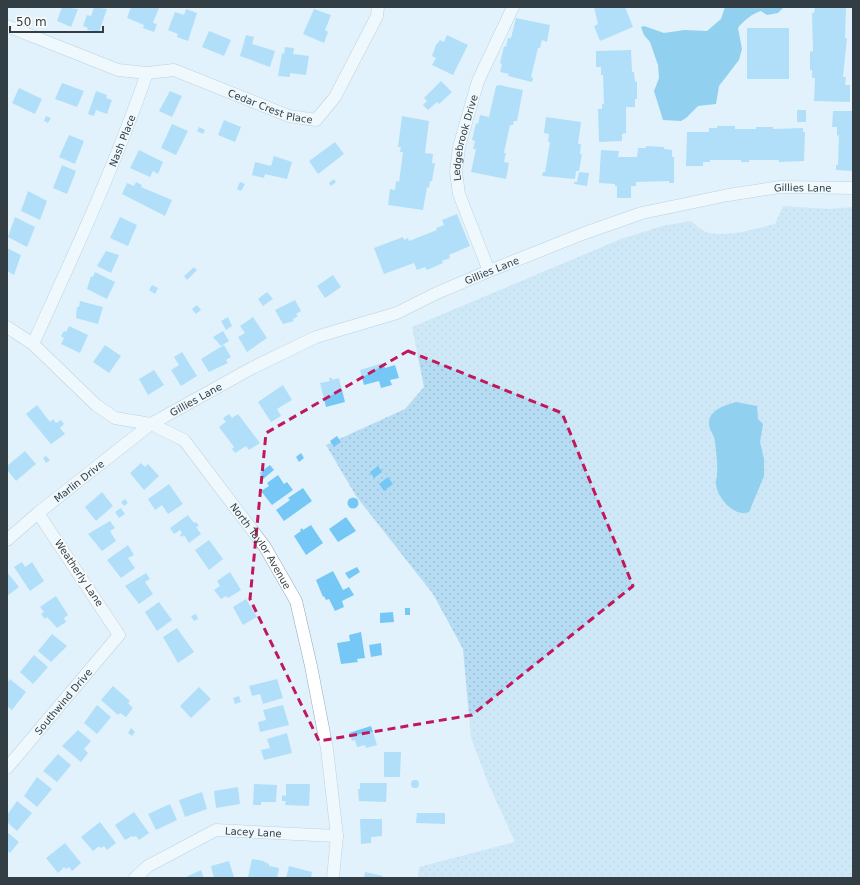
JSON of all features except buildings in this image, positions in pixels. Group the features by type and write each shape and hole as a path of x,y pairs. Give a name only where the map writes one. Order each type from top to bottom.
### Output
{"street":[{"name":"Cedar Crest Place","path":"147,73 174,70 288,116 316,120 335,97 377,16 378,7"},
{"name":"Ledgebrook Drive","path":"489,270 459,194 456,172 459,147 478,81 513,7"},
{"path":"7,26 118,70 147,73"},
{"name":"Nash Place","path":"33,344 107,180 127,132 147,73"},
{"name":"Gillies Lane","path":"152,424 252,368 316,338 397,313 489,270 582,234 642,213 728,195 780,187 853,188"},
{"name":"North Taylor Avenue","path":"7,327 33,344 96,405 115,418 152,424 184,440 265,547 296,601 328,749 337,836 336,867 333,878"},
{"name":"Marlin Drive","path":"7,540 38,513 152,424"},
{"name":"Weatherly Lane","path":"38,513 119,635"},
{"name":"Southwind Drive","path":"7,768 119,635"},
{"name":"Lacey Lane","path":"136,878 148,866 216,830 337,836"}],"highlighted area":[{"path":"408,351 562,413 633,586 472,715 319,741 250,599 266,433"}],"shaded area":[{"path":"783,206 829,209 853,207 853,878 418,878 419,867 515,842 488,783 471,738 463,649 433,594 356,496 326,445 405,409 424,387 412,327 621,239 662,226 691,221 704,231 714,234 749,230 775,224"}],"water":[{"path":"725,7 784,7 778,13 767,15 761,11 758,12 743,22 738,28 742,49 739,60 719,86 716,104 698,106 681,121 663,120 654,91 659,78 658,65 650,42 644,35 641,27 644,26 664,33 684,30 707,31 721,19"},
{"path":"736,402 757,406 758,419 763,424 760,442 764,459 764,476 749,512 744,513 738,512 728,506 723,501 717,489 715,441 709,424 710,417 713,413 724,406"}]}
